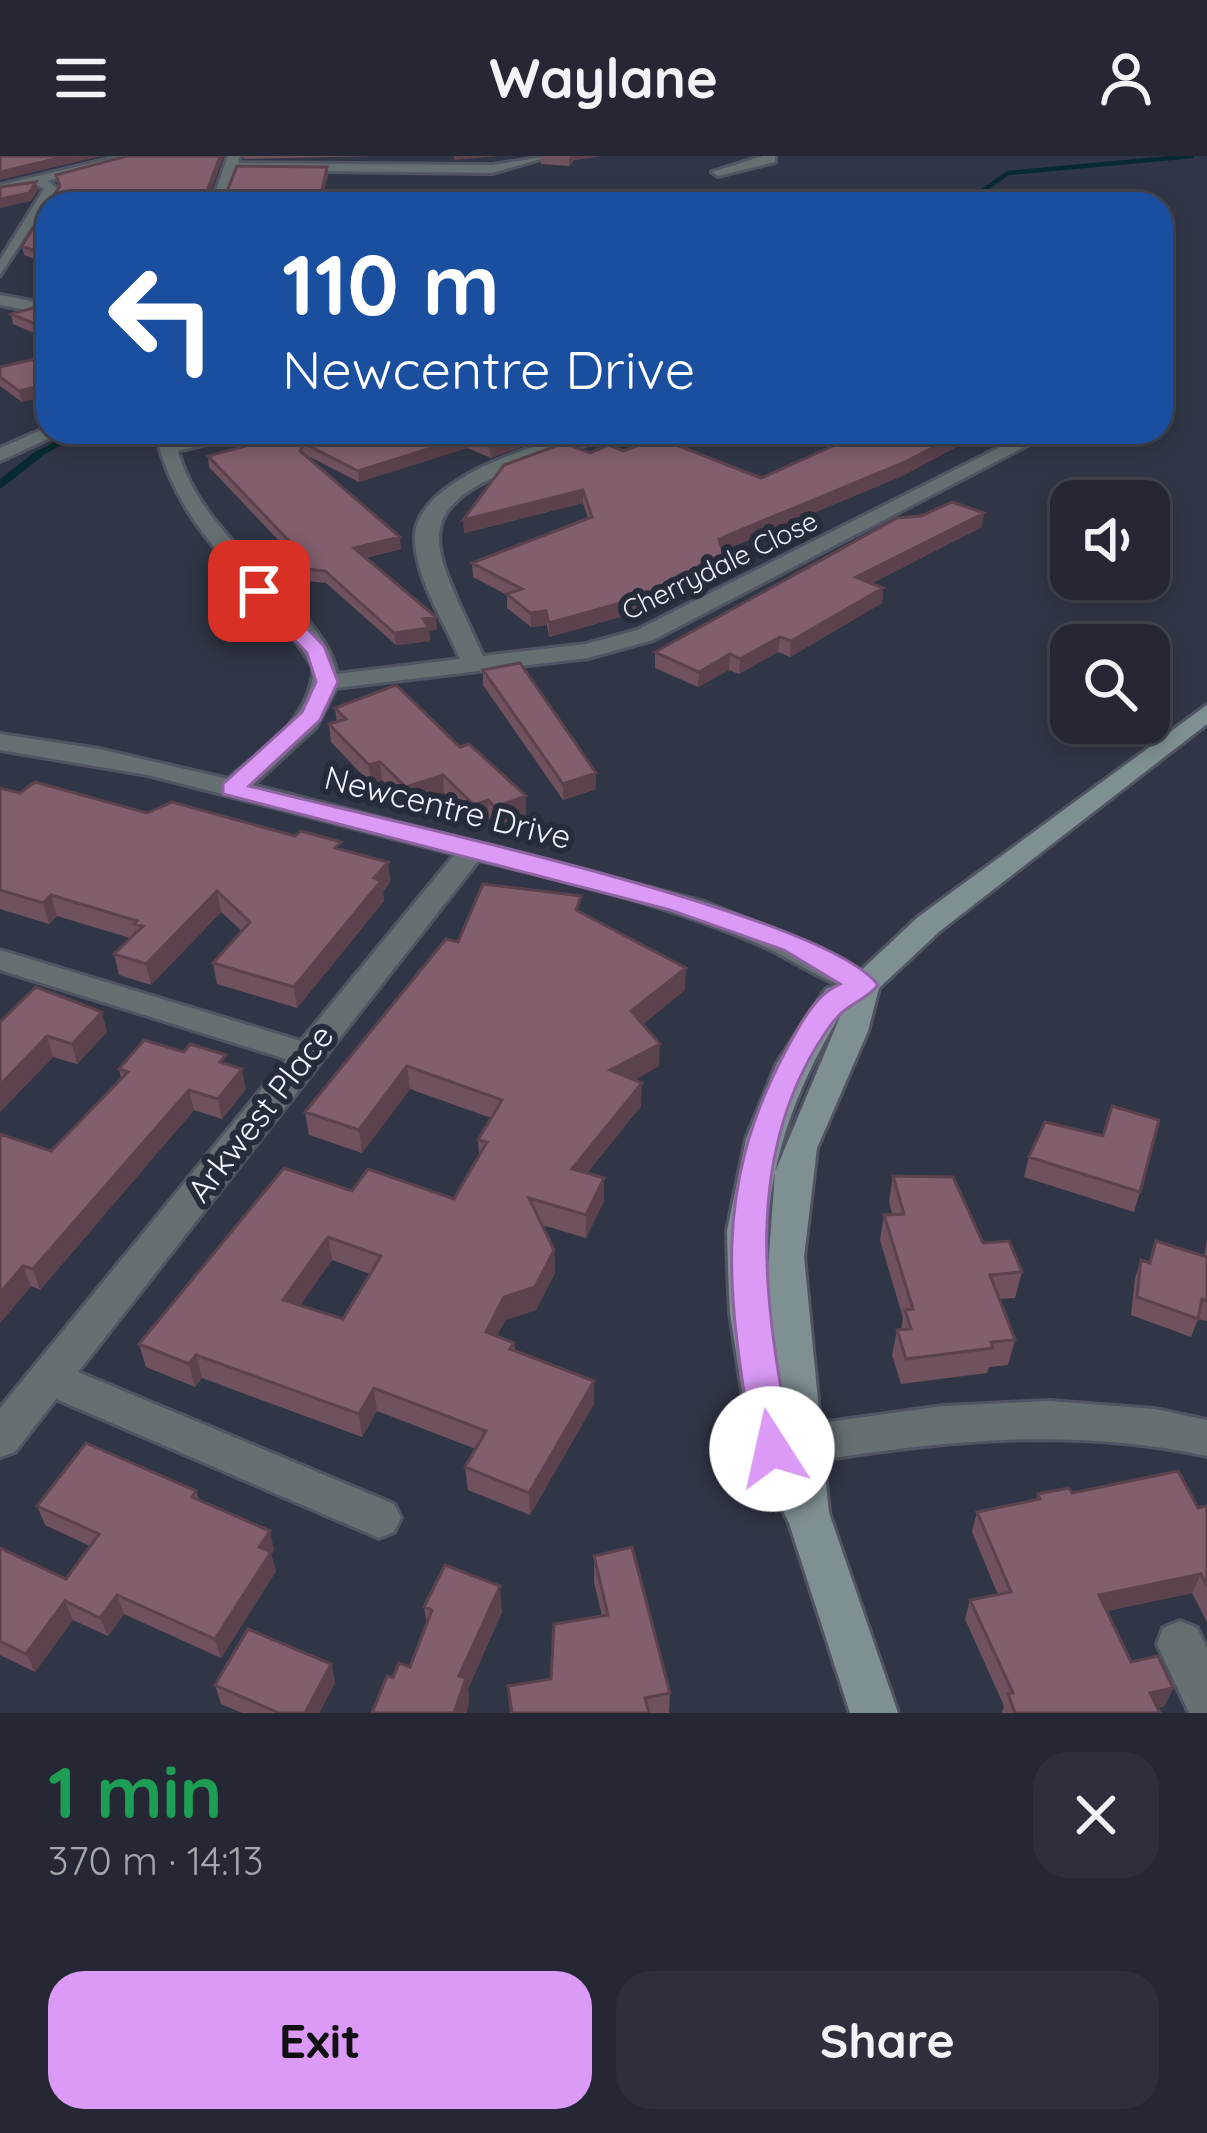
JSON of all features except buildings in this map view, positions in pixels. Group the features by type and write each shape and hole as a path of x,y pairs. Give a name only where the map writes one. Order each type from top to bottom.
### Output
{"street":[{"path":"0,189 135,156"},
{"path":"221,192 232,161 428,161 500,168 544,156"},
{"path":"718,172 770,162 769,156"},
{"path":"37,180 51,188 49,192"},
{"path":"0,271 25,247 36,222"},
{"path":"0,300 36,307"},
{"path":"0,455 36,438"},
{"path":"166,444 177,478 212,537 317,651 327,682 312,715 232,789"},
{"path":"474,664 424,533 429,516 456,488 569,444"},
{"name":"Cherrydale Close","path":"327,682 588,651 645,635 1022,444"},
{"path":"874,1713 809,1519 749,1313 746,1231 753,1183 780,1091 814,1026 838,996 864,985 929,924 1207,712"},
{"name":"Newcentre Drive","path":"0,742 232,789 680,904 763,932 864,985"},
{"name":"Arkwest Place","path":"0,1438 472,850"},
{"path":"6,969 306,1054"},
{"path":"50,1378 379,1519"},
{"path":"789,1446 913,1429 1068,1419 1153,1423 1207,1438"},
{"path":"1180,1645 1207,1698"}],"waterway":[{"path":"981,192 1008,173 1192,156"},
{"path":"33,457 57,444"},
{"path":"0,484 39,454"}],"route":[{"path":"259,591 317,651 327,682 312,715 232,789 680,904 794,944 864,985 838,996 814,1026 780,1091 753,1183 746,1231 749,1313 772,1449"}]}
